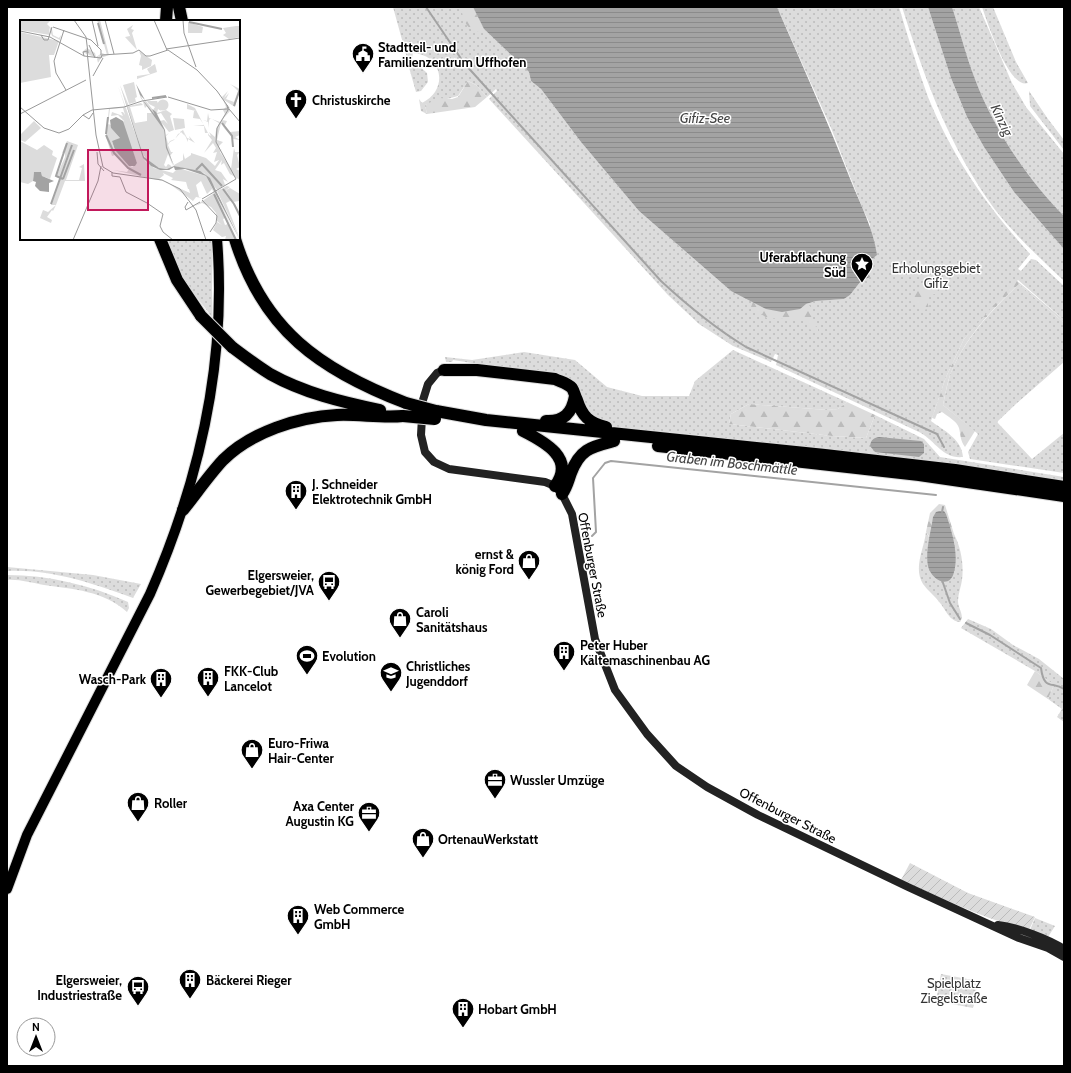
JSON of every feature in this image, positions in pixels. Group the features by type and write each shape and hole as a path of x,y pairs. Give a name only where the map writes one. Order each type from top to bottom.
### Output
{"highway":[{"path":"166,20 167,7"},
{"path":"179,7 182,20"},
{"path":"160,240 177,280 201,316 232,347 269,374 305,390 337,401 403,416"},
{"path":"235,240 251,282 266,307 292,336 313,355 336,372 372,390 436,415"},
{"path":"444,370 477,370 555,379 566,384 572,389 580,409 587,419 594,424 611,428 626,435"},
{"path":"466,419 495,416 555,422 569,415 573,408 575,396"},
{"path":"183,510 224,460 266,431 293,421 336,415 388,417 436,415 940,468 1064,487"},
{"path":"466,419 476,426 919,475 1064,496"},
{"path":"523,431 550,446 557,454 563,470 558,490 567,487 570,474 580,455 587,450 614,441"}],"main road":[{"path":"7,889 27,835 153,589 183,510 205,425 213,377 219,312 217,240"}],"street":[{"path":"444,370 437,373 428,384 423,400 421,435 425,452 434,462 449,469 545,482 558,490"},
{"name":"Offenburger Straße","path":"558,490 572,514 595,638 603,663 615,690 647,734 676,766 707,786 758,815 908,887 1064,957"},
{"name":"Offenburger Straße","path":"993,924 1007,926 1041,938 1064,950"}],"green space":[{"name":"Erholungsgebiet Gifiz","path":"393,7 473,7 484,29 529,72 531,81 541,89 581,142 639,211 731,291 806,304 816,301 844,299 850,295 861,281 870,277 867,268 870,259 870,224 831,128 777,7 899,7 928,97 948,140 985,199 1030,254 1018,269 1021,271 1031,259 1036,260 1064,286 1064,320 1018,280 964,339 946,377 931,421 956,440 962,451 963,457 956,457 945,453 921,433 776,365 778,355 775,354 771,362 733,346 699,324 668,295 489,99 497,91 496,89 487,97 476,85 468,81 458,96 425,105 427,114 421,111 419,99 422,103 431,97 439,82 439,74 436,66 431,60 423,55 413,53 412,58 407,58"},
{"path":"461,7 473,7 484,29 476,32 469,28 464,19"},
{"path":"902,7 928,7 951,78 967,117 984,147 1014,192 1064,249 1064,281 1012,229 996,211 979,187 940,113 920,62"},
{"path":"952,7 979,7 1012,83 1026,107 1064,154 1064,216 1025,170 991,116 972,70"},
{"path":"982,7 993,7 1016,62 1028,83 1021,82 1006,66"},
{"path":"408,64 418,65 427,73 428,82 421,91 416,92"},
{"path":"468,81 476,85 487,97 475,107 427,114 425,105 439,98 452,99 458,97"},
{"path":"1029,91 1064,140 1064,150 1030,106"},
{"path":"164,240 212,240 212,317 184,281"},
{"path":"947,264 946,279 935,294 926,296 929,309 923,310 913,300 913,294 927,283 935,266"},
{"path":"1016,280 1064,320 1064,323 1019,284 998,304 979,326 963,349 950,375 943,405 975,431 965,447 961,440 958,425 954,421 942,412 937,414 935,419 932,418 946,377 964,339"},
{"path":"1019,284 1064,323 1064,362 997,422 1032,459 1064,433 1064,473 970,459 968,452 978,434 943,405 950,375 963,349 989,315"},
{"path":"753,302 766,309 800,309 806,304 810,306 814,324 818,328 818,332 809,329 805,320 767,318 751,307"},
{"path":"733,350 847,402 838,409 827,410 749,404 731,414 729,424 832,436 866,438 875,415 924,439 940,457 1064,477 1064,481 722,441 707,436 606,426 586,413 578,390 503,368 453,360 452,362 446,362 445,357 472,360 524,352 575,360 607,387 642,396 689,396 695,381"},
{"path":"847,402 875,415 866,438 832,436 729,424 731,414 749,404 827,410 838,409"},
{"path":"939,504 945,505 954,534 931,539 926,532 930,513"},
{"path":"926,532 929,537 954,534 956,539 960,550 963,568 958,596 959,607 962,614 960,622 953,620 950,617 938,600 923,584 920,578 919,565"},
{"path":"7,567 93,575 141,584 133,598 71,578 39,572 7,571"},
{"path":"7,575 22,575 53,579 84,586 128,602 129,608 127,612 108,599 88,592 7,580"},
{"path":"968,619 991,629 1013,645 1039,659 1064,679 1064,722 1057,717 1062,709 1048,699 1054,685 1035,671 961,628"},
{"path":"1035,671 1054,685 1048,699 1027,685"},
{"path":"910,863 968,893 1035,917 1029,930 980,914 901,880"},
{"path":"1035,918 1055,926 1048,937 1030,930"},
{"name":"Spielplatz Ziegelstraße","path":"941,974 978,981 973,1008 936,1001"}],"water":[{"name":"Gifiz-See","path":"473,7 777,7 870,226 877,255 868,262 867,268 870,277 861,281 850,295 844,299 816,301 806,304 800,309 782,312 766,309 731,291 639,211 581,142 541,89 531,81 529,72 484,29"},
{"path":"928,7 952,7 972,70 991,116 1025,170 1064,216 1064,249 1014,192 984,147 967,117 951,78"},
{"path":"879,437 921,441 924,444 924,453 919,457 875,452 870,444 875,438"},
{"path":"944,511 946,514 956,558 952,577 949,581 945,582 936,579 930,571 927,560 933,517 936,512"}],"waterway":[{"path":"426,7 464,63 661,281 681,299 702,316 746,347 937,434 944,447"},
{"name":"Graben im Boschmättle","path":"592,536 596,532 593,478 605,463 611,461 936,495"},
{"path":"942,512 943,507"},
{"path":"942,580 950,603 960,619"},
{"path":"966,623 990,635 1041,668 1042,675 1046,683 1064,689"}],"place":[{"name":"Stadtteil- und Familienzentrum Uffhofen","path":"363,74"},
{"name":"Christuskirche","path":"296,120"},
{"name":"Uferabflachung Süd","path":"862,284"},
{"name":"J. Schneider Elektrotechnik GmbH","path":"296,510"},
{"name":"ernst & könig Ford","path":"529,580"},
{"name":"Elgersweier, Gewerbegebiet/JVA","path":"329,602"},
{"name":"Caroli Sanitätshaus","path":"400,638"},
{"name":"Peter Huber Kältemaschinenbau AG","path":"564,672"},
{"name":"Evolution","path":"307,676"},
{"name":"Christliches Jugenddorf","path":"391,692"},
{"name":"Wasch-Park","path":"161,698"},
{"name":"FKK-Club Lancelot","path":"208,698"},
{"name":"Euro-Friwa Hair-Center","path":"252,770"},
{"name":"Wussler Umzüge","path":"495,800"},
{"name":"Roller","path":"138,822"},
{"name":"Axa Center Augustin KG","path":"369,832"},
{"name":"OrtenauWerkstatt","path":"423,858"},
{"name":"Web Commerce GmbH","path":"298,936"},
{"name":"Bäckerei Rieger","path":"190,1000"},
{"name":"Elgersweier, Industriestraße","path":"138,1006"},
{"name":"Hobart GmbH","path":"463,1028"}],"water label":[{"name":"Kinzig","path":"1002,120"}]}
